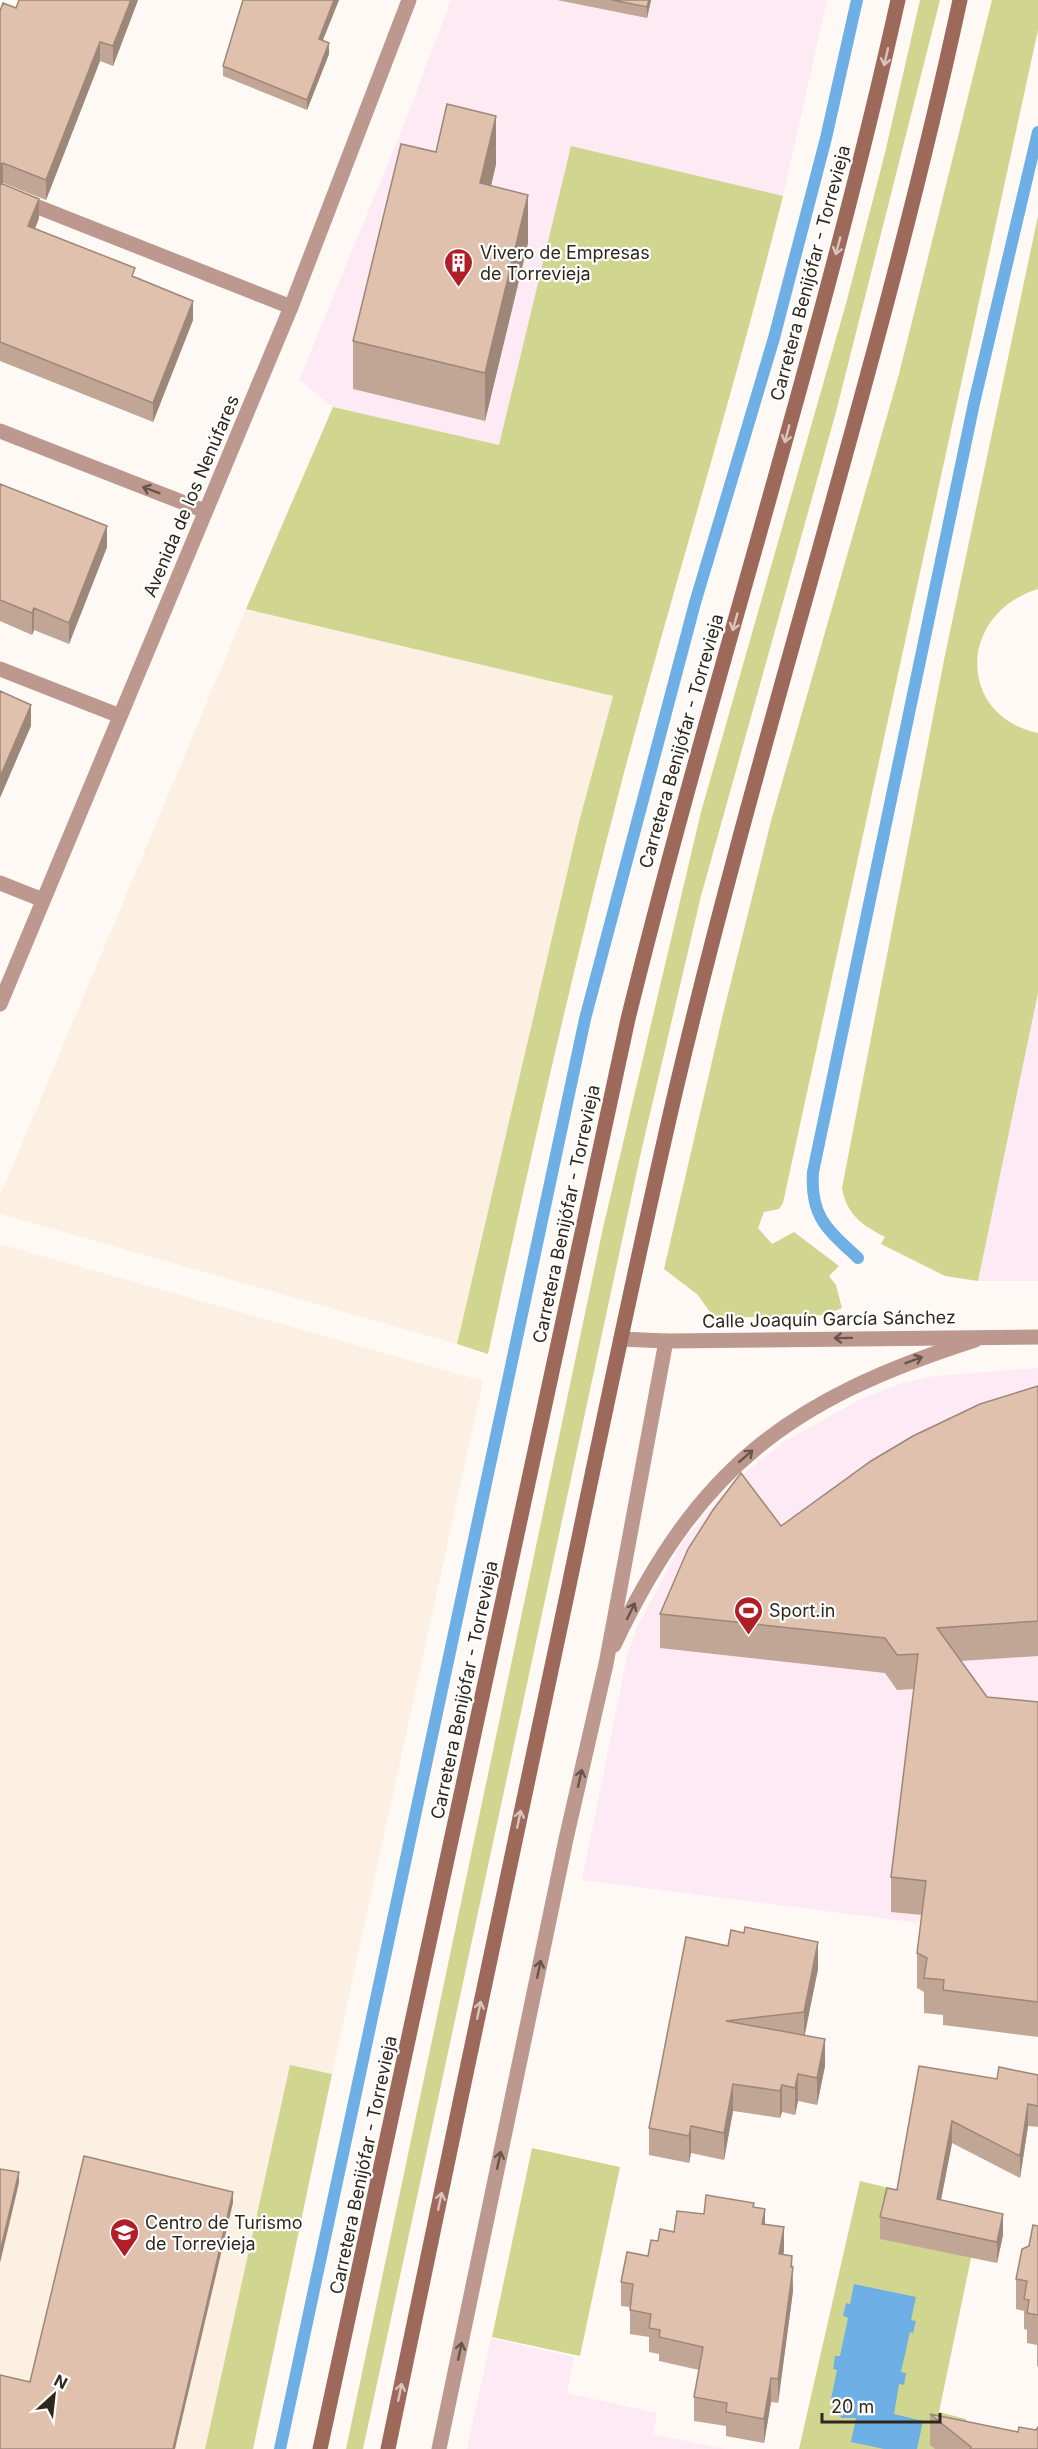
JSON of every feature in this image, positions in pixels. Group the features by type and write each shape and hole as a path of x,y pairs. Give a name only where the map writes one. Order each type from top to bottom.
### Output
{"main road":[{"name":"Carretera Benijófar - Torrevieja","path":"320,2449 631,1008 660,891 833,266 898,0"},
{"path":"388,2449 621,1339 706,969 765,740 866,387 914,201 960,0"}],"street":[{"name":"Avenida de los Nenúfares","path":"0,1004 291,307 409,0"},
{"path":"0,192 291,307"},
{"path":"0,431 205,511"},
{"path":"0,669 120,716"},
{"path":"0,883 43,900"},
{"path":"606,1664 633,1605 662,1555 693,1511 728,1472 768,1438 812,1407 863,1380 920,1357 986,1336"},
{"name":"Calle Joaquín García Sánchez","path":"621,1339 666,1341 1038,1337"},
{"path":"439,2449 566,1839 606,1664 666,1341"}],"shaded area":[{"path":"451,0 827,0 783,196 409,112"},
{"path":"409,112 571,146 499,445 333,407 299,380"},
{"path":"246,609 613,696 579,822 457,1344 0,1214 0,1196"},
{"path":"1038,993 1038,1281 978,1281"},
{"path":"0,1244 483,1381 332,2074 290,2066 205,2449 0,2449"},
{"path":"1038,1368 1038,1938 582,1880 627,1656 636,1629 682,1543 715,1503 749,1469 785,1441 861,1399 899,1384 935,1376"},
{"path":"491,2338 574,2357 567,2393 657,2413 653,2434 725,2449 467,2449"}],"green space":[{"path":"920,0 940,0 836,412 701,896 641,1152 363,2449 346,2449 603,1228 701,812 847,300 885,153"},
{"path":"992,0 1038,0 1038,30 783,1203 779,1209 764,1212 758,1228 772,1244 794,1232 839,1266 829,1276 836,1285 842,1308 826,1315 714,1318 698,1295 664,1269 722,1018 771,821 899,374"},
{"path":"571,146 783,196 606,842 553,1061 488,1354 457,1344 579,822 613,696 246,609 333,407 499,445"},
{"path":"1038,216 1038,589 1011,602 992,620 981,641 977,664 981,687 992,707 1011,723 1038,733 1038,993 978,1281 945,1276 881,1244 885,1237 857,1218 847,1205 842,1188 944,660"},
{"path":"290,2065 332,2074 253,2449 205,2449"},
{"path":"532,2148 620,2167 580,2356 492,2337"},
{"path":"860,2181 981,2210 939,2412 966,2419 960,2449 799,2449"}],"water":[{"path":"854,2284 916,2297 911,2320 916,2321 913,2333 910,2332 901,2372 906,2373 904,2385 899,2384 894,2414 923,2421 917,2449 884,2449 851,2442 856,2418 842,2418 836,2412 835,2405 830,2404 837,2370 833,2369 835,2356 840,2356 848,2318 843,2316 846,2303 850,2304"}],"building":[{"path":"19,0 131,0 113,46 100,42 46,180 3,163 0,164 0,11 3,3 16,8"},
{"path":"243,0 334,0 319,39 329,43 307,100 223,66"},
{"path":"612,0 649,0 647,7"},
{"path":"447,104 496,116 480,183 528,195 485,373 353,341 401,144 436,152"},
{"path":"0,183 39,199 28,226 135,268 132,276 193,301 153,403 0,342"},
{"path":"0,484 107,526 69,623 34,608 32,613 0,600"},
{"path":"0,691 31,705 0,777"},
{"path":"1038,1386 1038,1621 937,1628 987,1697 1038,1702 1038,2002 943,1990 944,1980 924,1978 927,1958 917,1953 926,1881 891,1877 918,1654 897,1655 885,1638 660,1614 688,1549 713,1510 741,1473 781,1526 871,1461 913,1436 980,1404"},
{"path":"745,1927 818,1942 804,2012 726,2021 825,2039 817,2078 798,2074 795,2088 782,2085 780,2091 733,2084 724,2133 691,2126 689,2136 649,2128 686,1937 728,1946 731,1930 744,1933"},
{"path":"919,2066 997,2079 999,2067 1038,2075 1038,2106 1028,2104 1020,2156 952,2121 937,2199 1003,2214 997,2242 880,2217 887,2188 897,2190"},
{"path":"84,2156 233,2192 173,2449 0,2449 0,2375 30,2382"},
{"path":"0,2169 19,2172 0,2252"},
{"path":"706,2195 754,2203 753,2207 765,2209 762,2224 784,2227 779,2254 792,2256 791,2267 793,2267 778,2379 771,2378 764,2419 726,2412 727,2403 694,2397 703,2347 659,2337 660,2330 649,2328 651,2314 630,2310 633,2284 621,2282 627,2252 648,2256 651,2240 658,2241 660,2229 674,2232 677,2211 704,2214"},
{"path":"1033,2225 1038,2226 1038,2315 1027,2313 1029,2300 1024,2299 1027,2281 1016,2279 1022,2249 1029,2246"},
{"path":"930,2414 1018,2432 1019,2427 1036,2430 1038,2427 1038,2449 970,2449 971,2447"}],"waterway":[{"path":"280,2449 585,1019 695,603 774,338 826,138 857,0"},
{"path":"858,1258 837,1239 823,1221 814,1200 813,1172 974,403 1038,132"}],"place":[{"name":"Vivero de Empresas de Torrevieja","path":"459,288"},
{"name":"Sport.in","path":"748,1636"},
{"name":"Centro de Turismo de Torrevieja","path":"124,2258"}]}
